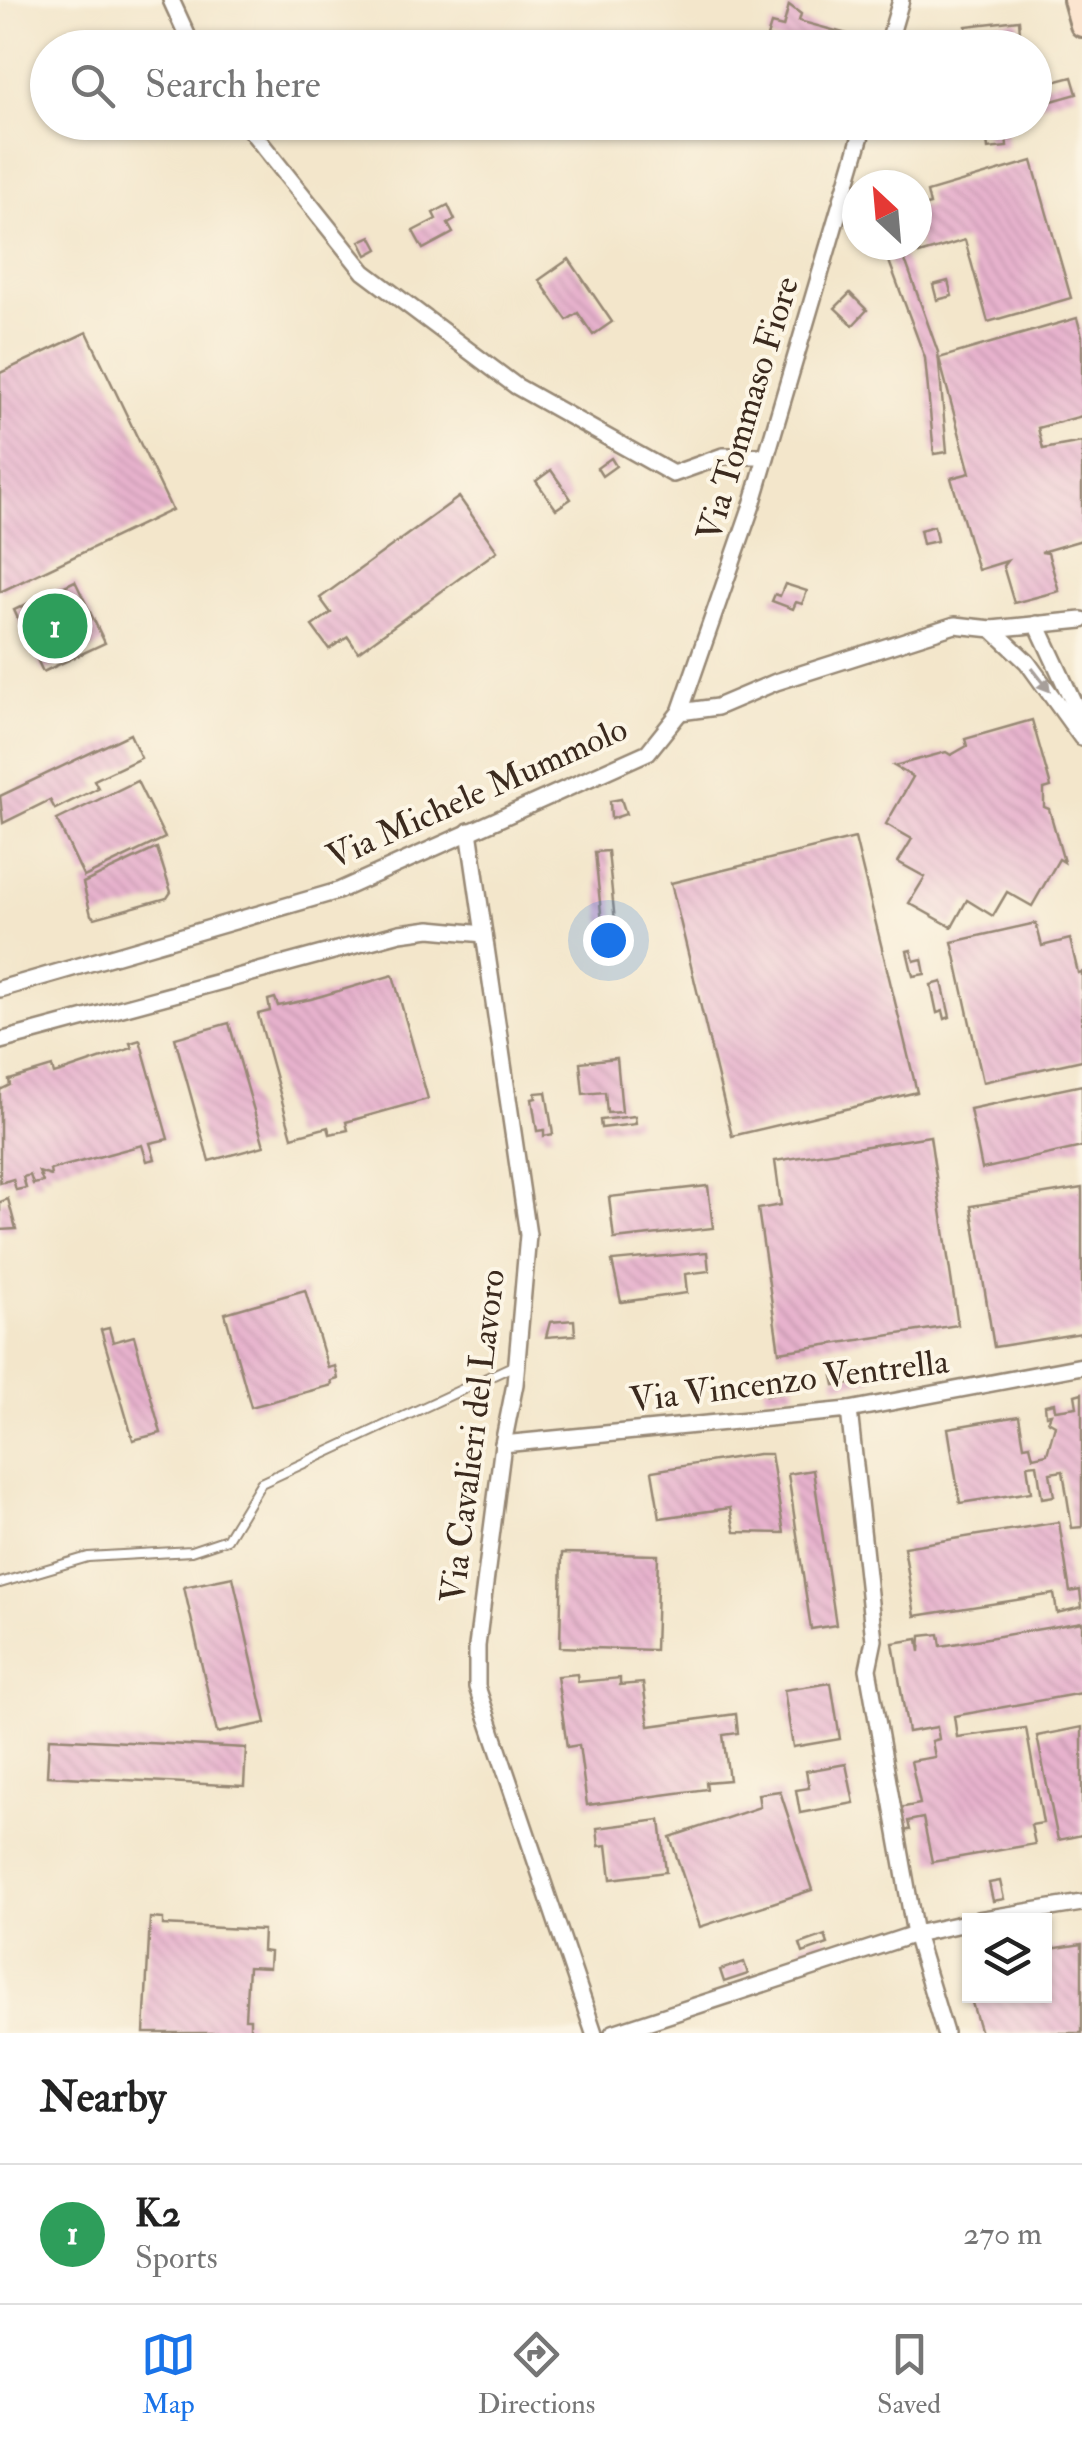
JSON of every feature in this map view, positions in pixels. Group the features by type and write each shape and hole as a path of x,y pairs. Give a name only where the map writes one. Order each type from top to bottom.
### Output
{"main road":[{"path":"1075,0 1082,25"}],"street":[{"path":"171,0 184,30"},
{"path":"892,30 901,0"},
{"path":"258,140 364,272 516,386 673,474 723,456 766,456"},
{"name":"Via Tommaso Fiore","path":"680,712 766,456 861,140"},
{"path":"680,712 718,707 776,682 955,625 992,629 1082,620"},
{"path":"1037,624 1082,721"},
{"path":"992,629 1027,662 1082,738"},
{"name":"Via Michele Mummolo","path":"0,990 338,891 648,752 680,712"},
{"name":"Via Cavalieri del Lavoro","path":"468,831 528,1235 517,1364 478,1646 478,1687 594,2033"},
{"path":"0,1041 400,933 430,930 484,934"},
{"name":"Via Vincenzo Ventrella","path":"503,1444 849,1410 1082,1366"},
{"path":"849,1410 874,1640 868,1669 915,1934 945,2033"},
{"path":"1020,1913 1082,1903"},
{"path":"614,2033 915,1934 962,1924"}],"lane":[{"path":"0,1582 88,1557 191,1551 227,1539 261,1483 517,1364"}],"building":[{"path":"789,5 801,14 799,21 832,30 769,30 771,24 783,27"},
{"path":"1019,20 1020,30 966,30 966,26"},
{"path":"1072,77 1077,94 1052,101 1052,82"},
{"path":"987,140 1006,140 1007,147 988,149"},
{"path":"1032,161 1071,298 988,322 965,240 932,250 932,191"},
{"path":"448,205 455,220 448,224 453,233 423,249 413,231 436,219 433,213"},
{"path":"371,236 378,249 367,255 360,241"},
{"path":"569,259 612,322 593,335 578,313 567,320 539,280"},
{"path":"889,260 904,260 907,265 938,352 947,452 934,454 925,358"},
{"path":"948,281 952,296 937,300 933,285"},
{"path":"850,293 867,310 853,325 835,308"},
{"path":"1077,318 1082,336 1082,416 1038,428 1043,449 1082,442 1082,540 1041,552 1048,553 1059,591 1014,603 1003,566 1007,561 978,570 951,478 970,473 939,358"},
{"path":"87,332 172,510 0,592 0,373"},
{"path":"611,458 616,466 602,476 597,468"},
{"path":"551,470 571,499 556,509 536,481"},
{"path":"459,497 497,551 358,652 348,637 329,649 312,626 331,613 320,598"},
{"path":"934,526 937,541 923,544 920,530"},
{"path":"75,581 105,643 43,672 14,610"},
{"path":"785,584 807,591 802,604 796,602 793,609 772,601 775,594 780,596"},
{"path":"1032,720 1051,787 1044,789 1044,807 1049,809 1064,862 1059,859 1032,906 1007,892 993,916 967,900 952,927 909,903 925,877 898,862 912,839 886,824 913,777 894,766 946,752 951,755 967,746 965,739"},
{"path":"130,734 141,758 94,780 98,788 55,809 50,800 3,823 0,796"},
{"path":"137,781 165,838 84,877 57,820"},
{"path":"621,799 626,814 611,819 610,801"},
{"path":"855,838 917,1092 732,1136 671,883"},
{"path":"157,848 171,892 167,898 95,918 91,915 83,883"},
{"path":"608,851 615,922 602,923 595,852"},
{"path":"1036,923 1042,946 1070,939 1078,973 1082,972 1082,1060 983,1082 952,942"},
{"path":"911,950 914,961 922,959 925,974 913,976 907,951"},
{"path":"393,975 428,1099 346,1122 348,1130 330,1134 328,1127 292,1137 258,1014 270,1011 268,1000 275,998 278,1006"},
{"path":"942,982 950,1017 945,1019 943,1011 937,1013 931,985"},
{"path":"229,1023 264,1146 209,1161 175,1038"},
{"path":"140,1040 168,1139 150,1143 155,1159 147,1161 142,1145 50,1170 51,1176 39,1172 43,1182 33,1184 30,1175 23,1177 26,1188 16,1190 13,1179 0,1183 0,1090 10,1085 9,1080 52,1067 54,1074 132,1048 130,1043"},
{"path":"617,1058 622,1112 607,1113 605,1092 583,1094 580,1062"},
{"path":"1082,1085 1082,1147 982,1169 970,1109"},
{"path":"546,1092 553,1134 544,1136 544,1130 537,1131 532,1099 536,1098 535,1093"},
{"path":"635,1116 636,1124 601,1128 600,1120"},
{"path":"930,1136 958,1325 779,1352 758,1209 781,1205 775,1161"},
{"path":"708,1186 713,1228 614,1239 609,1197"},
{"path":"1082,1188 1082,1333 994,1347 971,1206"},
{"path":"8,1199 16,1229 0,1230 0,1202"},
{"path":"707,1252 709,1271 685,1274 687,1293 621,1302 612,1261"},
{"path":"305,1290 328,1368 335,1366 338,1379 331,1381 332,1385 251,1407 225,1313"},
{"path":"574,1320 575,1335 546,1337 550,1322"},
{"path":"109,1328 113,1342 134,1336 161,1433 133,1440 101,1330"},
{"path":"872,1371 873,1380 835,1385 833,1376"},
{"path":"794,1382 795,1391 766,1395 764,1386"},
{"path":"1082,1393 1082,1527 1072,1528 1063,1471 1050,1473 1054,1496 1042,1498 1037,1464 1027,1465 1031,1492 960,1503 948,1428 1019,1416 1024,1446 1030,1445 1033,1457 1047,1454 1055,1425 1048,1421 1051,1414 1046,1415 1045,1405 1054,1403 1055,1410 1077,1407 1075,1395"},
{"path":"771,1454 784,1533 735,1532 730,1508 660,1518 652,1471"},
{"path":"813,1470 836,1625 811,1629 788,1474"},
{"path":"1059,1522 1070,1592 1080,1590 1082,1607 1057,1613 1054,1594 915,1616 904,1547"},
{"path":"562,1553 658,1555 655,1650 560,1647"},
{"path":"233,1577 266,1723 217,1733 184,1587"},
{"path":"1082,1622 1082,1693 954,1716 957,1737 1026,1728 1043,1823 1031,1825 1035,1844 932,1862 923,1818 908,1821 910,1830 902,1831 899,1808 920,1804 911,1761 935,1757 932,1741 939,1739 937,1727 908,1732 893,1643 918,1639 920,1652 921,1636 939,1634 941,1646"},
{"path":"577,1674 578,1682 620,1678 620,1685 643,1683 649,1726 736,1714 738,1733 723,1735 729,1780 706,1782 707,1789 587,1805 579,1745 567,1747 557,1676"},
{"path":"831,1683 840,1739 793,1747 784,1690"},
{"path":"1082,1727 1082,1835 1058,1840 1037,1736"},
{"path":"49,1738 246,1748 244,1786 47,1776"},
{"path":"846,1764 854,1803 800,1813 796,1790 809,1788 806,1771"},
{"path":"780,1791 812,1890 700,1927 670,1837 760,1807 758,1794"},
{"path":"660,1820 666,1872 611,1879 607,1845 599,1846 597,1828"},
{"path":"1000,1881 1004,1899 993,1901 989,1883"},
{"path":"150,1918 163,1919 163,1925 263,1930 262,1951 270,1952 269,1968 248,1967 245,2019 250,2019 250,2033 144,2033"},
{"path":"825,1935 828,1944 803,1953 800,1944"},
{"path":"1082,1944 1082,2033 981,2033 972,2003 1052,2003 1052,1949"},
{"path":"744,1962 748,1974 724,1982 720,1970"}],"place":[{"name":"K2","path":"55,626"}]}
